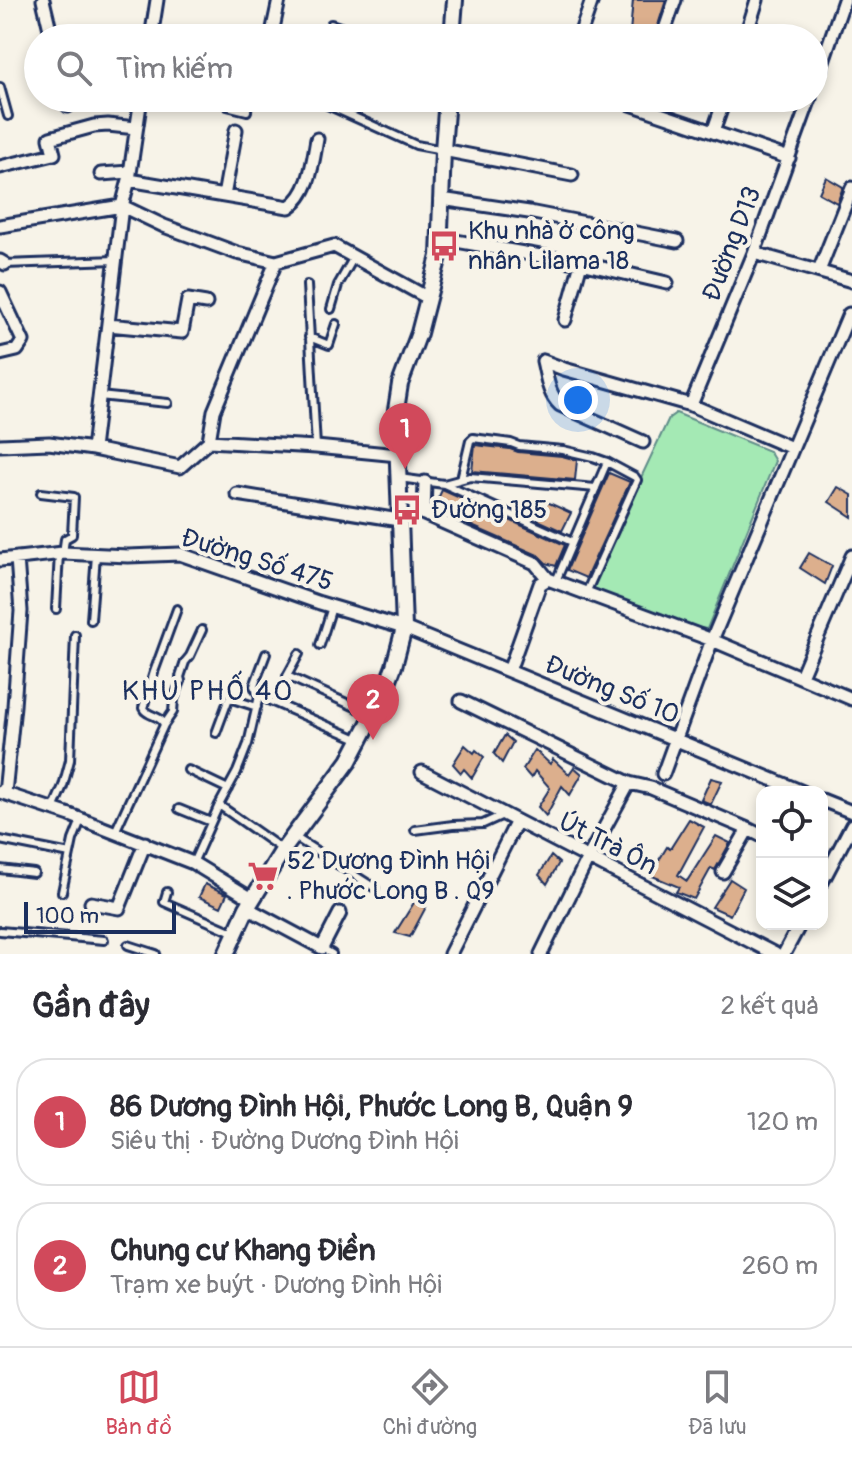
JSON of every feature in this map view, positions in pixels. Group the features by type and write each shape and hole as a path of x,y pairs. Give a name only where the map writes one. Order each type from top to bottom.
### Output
{"street":[{"path":"43,0 49,24"},
{"path":"153,24 157,0"},
{"path":"274,24 279,0"},
{"path":"453,24 455,0"},
{"path":"584,24 592,0"},
{"path":"667,24 675,0"},
{"path":"749,24 757,0"},
{"path":"828,46 844,0"},
{"path":"93,449 122,206 130,176 139,112"},
{"path":"226,954 249,903 283,850 349,761 381,700 404,628 396,410 400,384 419,333 439,256 446,112"},
{"path":"663,112 789,158"},
{"path":"713,132 720,112"},
{"name":"Đường D13","path":"691,405 754,253 805,112"},
{"path":"0,167 54,154 50,138 94,126 136,128"},
{"path":"224,196 236,130"},
{"path":"101,174 130,176 289,207 296,202 311,173 317,139"},
{"path":"443,150 572,175"},
{"path":"819,271 852,188"},
{"path":"441,199 529,212 677,241"},
{"path":"0,226 122,206 164,226 237,253 276,262 334,246 428,298"},
{"path":"439,238 581,263 667,283"},
{"path":"754,253 852,281"},
{"path":"0,445 49,443 180,467 209,441 214,411 276,262"},
{"path":"565,320 581,263"},
{"path":"0,292 23,341 17,350 0,354"},
{"path":"108,325 182,332 188,300 206,303"},
{"path":"663,774 712,640 849,314"},
{"path":"643,442 555,401 543,361 691,405 792,448"},
{"path":"209,441 398,455"},
{"path":"425,482 424,514 535,563 552,580 712,640 852,699"},
{"path":"237,494 399,520"},
{"name":"Đường Số 475","path":"0,560 61,553 128,556 180,554 332,607 404,628"},
{"path":"801,676 852,556"},
{"path":"17,558 21,611 14,706 2,793 53,809 193,863 249,903 327,951 340,913"},
{"path":"509,671 540,584 552,580"},
{"name":"Đường Số 10","path":"404,628 788,786"},
{"path":"461,701 629,783 651,788 756,833"},
{"name":"Út Trà Ôn","path":"422,772 775,954"},
{"path":"541,954 629,783"},
{"path":"828,802 852,812"},
{"path":"450,954 517,821"},
{"path":"828,871 852,825"},
{"path":"723,872 748,829"},
{"path":"91,903 119,908 145,843"},
{"path":"784,954 797,930"}],"lane":[{"path":"0,87 8,116"},
{"path":"343,112 416,145 443,150"},
{"path":"331,309 338,285 354,257"},
{"path":"2,263 116,260"},
{"path":"307,285 316,447"},
{"path":"309,337 329,345 336,324"},
{"path":"99,396 168,403"},
{"path":"461,479 473,438 593,457 635,477 637,480 586,593"},
{"path":"552,580 607,462"},
{"path":"444,484 470,477 596,488"},
{"path":"399,478 444,484 572,542"},
{"path":"41,493 74,497 72,535 65,539 61,553 56,609"},
{"path":"91,620 96,555"},
{"path":"320,645 332,607"},
{"path":"164,725 162,720 143,708 177,609"},
{"path":"115,832 164,725 173,712 185,662 202,630"},
{"path":"53,809 70,760 75,635"},
{"path":"193,863 248,744 259,696 254,686 266,654"},
{"path":"299,654 287,676 373,715"},
{"path":"259,696 360,740"},
{"path":"216,733 229,698 257,707"},
{"path":"188,770 228,789"},
{"path":"219,805 283,850"},
{"path":"179,809 211,822"},
{"path":"415,830 483,824 505,814"},
{"path":"62,892 73,840 81,820"},
{"path":"293,836 375,888"},
{"path":"0,840 70,854"},
{"path":"0,869 34,873"},
{"path":"167,892 164,902 235,933"},
{"path":"0,931 104,940"},
{"path":"128,945 156,954"}],"green space":[{"path":"676,413 769,451 775,461 707,629 693,627 595,591 590,586 669,418"}],"building":[{"path":"633,0 666,0 658,24 631,24"},
{"path":"826,177 843,187 837,203 819,193"},
{"path":"475,445 577,460 575,480 472,471"},
{"path":"609,473 630,482 586,578 567,570"},
{"path":"838,487 852,495 852,517 829,502"},
{"path":"442,490 565,545 556,566 546,563 538,555 433,509"},
{"path":"547,502 571,513 562,531 538,520"},
{"path":"809,553 832,566 825,584 800,568"},
{"path":"505,735 513,742 502,763 494,754"},
{"path":"465,745 484,757 472,778 464,769 461,773 453,764"},
{"path":"535,750 550,764 553,759 569,774 574,767 582,774 570,795 562,786 546,816 538,807 550,788 535,771 531,778 523,769"},
{"path":"711,778 722,781 711,804 701,800"},
{"path":"689,819 704,827 678,875 687,881 716,836 730,843 715,870 711,868 694,899 676,892 679,887 650,875"},
{"path":"551,856 559,863 547,884 539,875"},
{"path":"730,879 744,888 730,915 712,907"},
{"path":"205,884 227,894 221,907 199,897"},
{"path":"425,885 430,888 421,906 426,907 410,937 395,933"}],"place":[{"name":"Khu nhà ở công nhân Lilama 18","path":"444,246"},
{"name":"86 Dương Đình Hội, Phước Long B, Quận 9","path":"405,469"},
{"name":"Đường 185","path":"407,510"},
{"name":"Chung cư Khang Điền","path":"373,740"},
{"name":"52 Dương Đình Hội . Phước Long B . Q9","path":"263,876"}],"district":[{"name":"KHU PHỐ 40","path":"208,691"}]}
